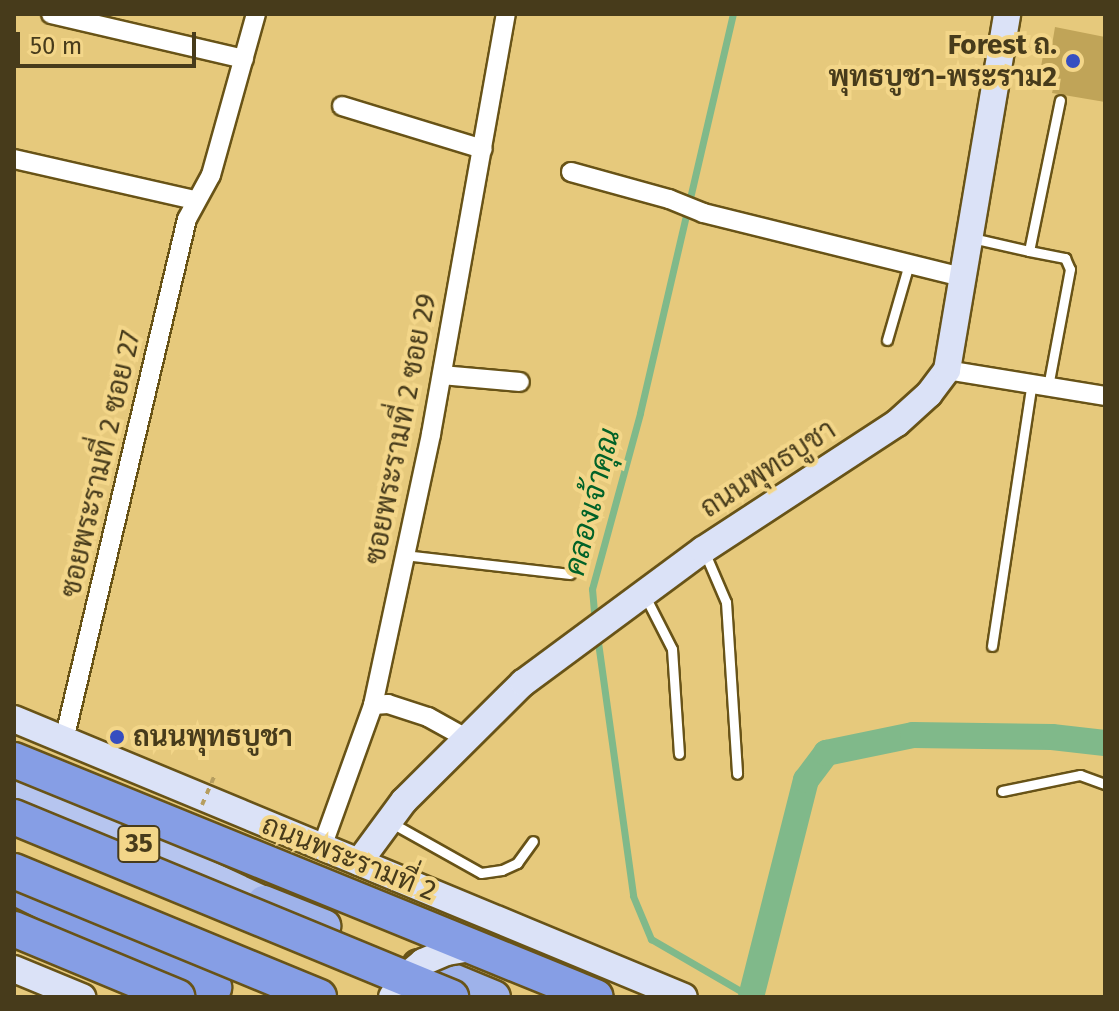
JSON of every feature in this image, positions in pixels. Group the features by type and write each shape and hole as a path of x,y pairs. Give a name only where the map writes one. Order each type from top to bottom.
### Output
{"highway":[{"path":"14,760 596,997"},
{"path":"14,803 264,902"},
{"path":"14,817 451,997"},
{"path":"14,871 319,997"},
{"path":"14,887 225,992"},
{"name":"35","path":"264,902 494,997"},
{"path":"14,929 177,997"}],"main road":[{"path":"947,370 1007,14"},
{"name":"ถนนพุทธบูชา","path":"359,862 388,820 512,692 633,599 703,550 897,423 929,394 947,370"},
{"name":"ถนนพระรามที่ 2","path":"14,719 684,997"},
{"name":"35","path":"14,786 264,902"},
{"path":"14,904 225,992"},
{"path":"392,997 404,978 423,962 447,952 475,947"},
{"path":"14,969 80,997"}],"street":[{"path":"51,14 244,59"},
{"name":"ซอยพระรามที่ 2 ซอย 27","path":"64,740 194,200 211,175 256,14"},
{"name":"ซอยพระรามที่ 2 ซอย 29","path":"322,847 373,705 442,375 506,14"},
{"path":"342,106 483,149"},
{"path":"14,159 194,200"},
{"path":"571,172 669,199 703,213 961,277"},
{"path":"947,370 1105,396"},
{"path":"442,375 520,382"},
{"path":"373,705 388,704 428,717 466,738"}],"lane":[{"path":"1029,251 1060,100"},
{"path":"967,237 1065,258 1070,269 1040,384 992,646"},
{"path":"887,340 909,264"},
{"path":"703,550 726,602 737,774"},
{"path":"404,555 570,574"},
{"path":"633,599 663,626 672,649 679,754"},
{"path":"1002,791 1080,775 1105,784"},
{"path":"388,820 481,873 502,870 517,863 533,841"}],"building":[{"name":"Forest ถ. พุทธบูชา-พระราม2","path":"1055,27 1105,37 1105,102 1052,93 1055,80 1039,78 1045,44 1052,45"}],"waterway":[{"name":"คลองเจ้าคุณ","path":"595,623 592,589 640,413 733,14"},
{"name":"คลองเจ้าคุณ","path":"597,635 633,896 651,939 751,997"},
{"path":"751,997 806,780 826,753 913,735 1052,737 1105,743"}],"place":[{"name":"Forest ถ. พุทธบูชา-พระราม2","path":"1073,61"},
{"name":"ถนนพุทธบูชา","path":"117,737"}]}
